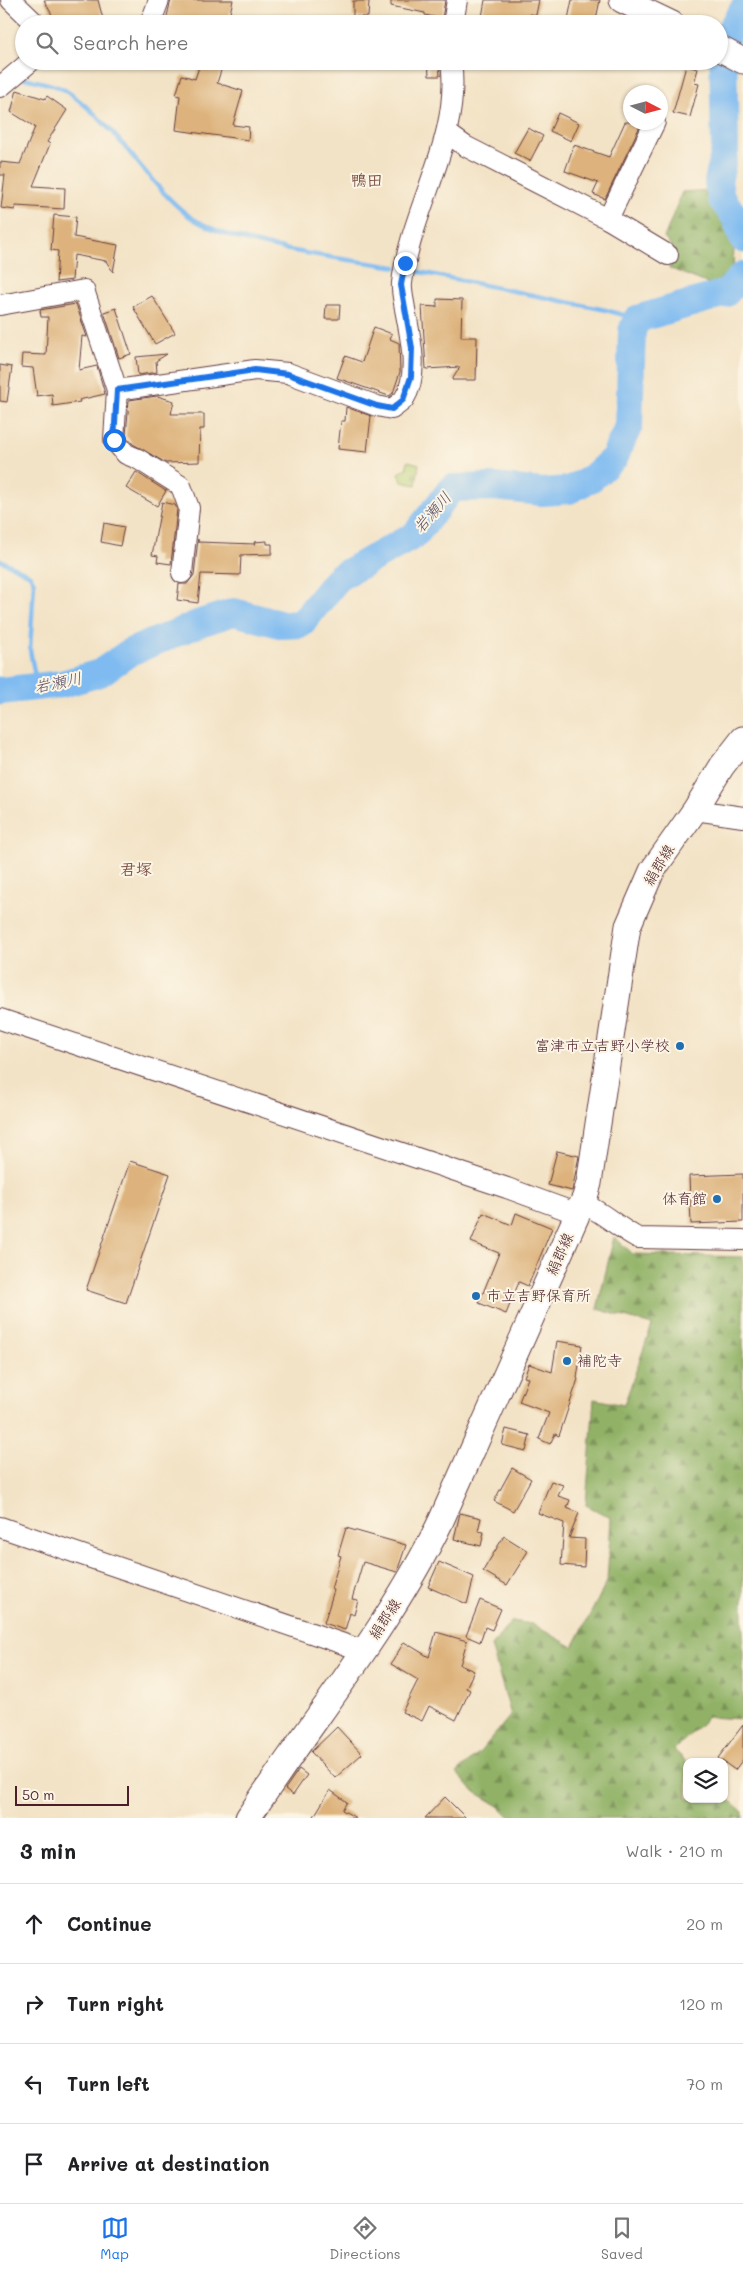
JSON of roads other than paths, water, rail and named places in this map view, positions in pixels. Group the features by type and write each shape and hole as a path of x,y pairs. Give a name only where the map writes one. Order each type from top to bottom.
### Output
{"main road":[{"path":"622,0 653,15"},
{"path":"728,53 743,61"},
{"name":"絹郡線","path":"248,1818 364,1651 417,1569 440,1523 580,1208 589,1183 628,926 652,871 695,810 722,766 743,739"}],"street":[{"path":"11,0 27,15"},
{"path":"153,15 159,0"},
{"path":"454,15 457,0"},
{"path":"0,86 20,70"},
{"path":"117,390 255,370 288,374 377,406 392,409 403,400 411,377 412,348 401,285 404,269 447,133 455,85 453,70"},
{"path":"608,219 651,130"},
{"path":"447,133 465,146 608,219 668,255"},
{"path":"0,305 84,290 117,390 114,440 126,454 138,459 181,486 189,508 182,573"},
{"path":"695,810 743,817"},
{"path":"0,1019 507,1188 580,1208 598,1211 623,1231 638,1238 743,1240"},
{"path":"0,1527 364,1651"}],"waterway":[{"name":"岩瀬川","path":"728,33 743,10"},
{"name":"岩瀬川","path":"723,70 725,150 718,182 721,198 736,218 743,239"},
{"path":"24,78 61,88 79,100 113,133 171,200 184,212 202,224 226,234 285,249 396,267"},
{"path":"410,270 606,310 637,319"},
{"name":"岩瀬川","path":"0,691 62,684 100,673 130,652 200,623 234,612 283,625 301,624 339,577 415,535 452,488 495,487 542,492 569,490 592,478 614,458 629,425 632,331 637,319 726,293 743,275"},
{"path":"0,560 30,575 34,583 30,650 37,687"}],"place":[{"name":"富津市立吉野小学校","path":"680,1046"},
{"name":"体育館","path":"717,1199"},
{"name":"市立吉野保育所","path":"476,1296"},
{"name":"補陀寺","path":"567,1361"}],"district":[{"name":"鴨田","path":"367,180"},
{"name":"君塚","path":"136,869"}]}
